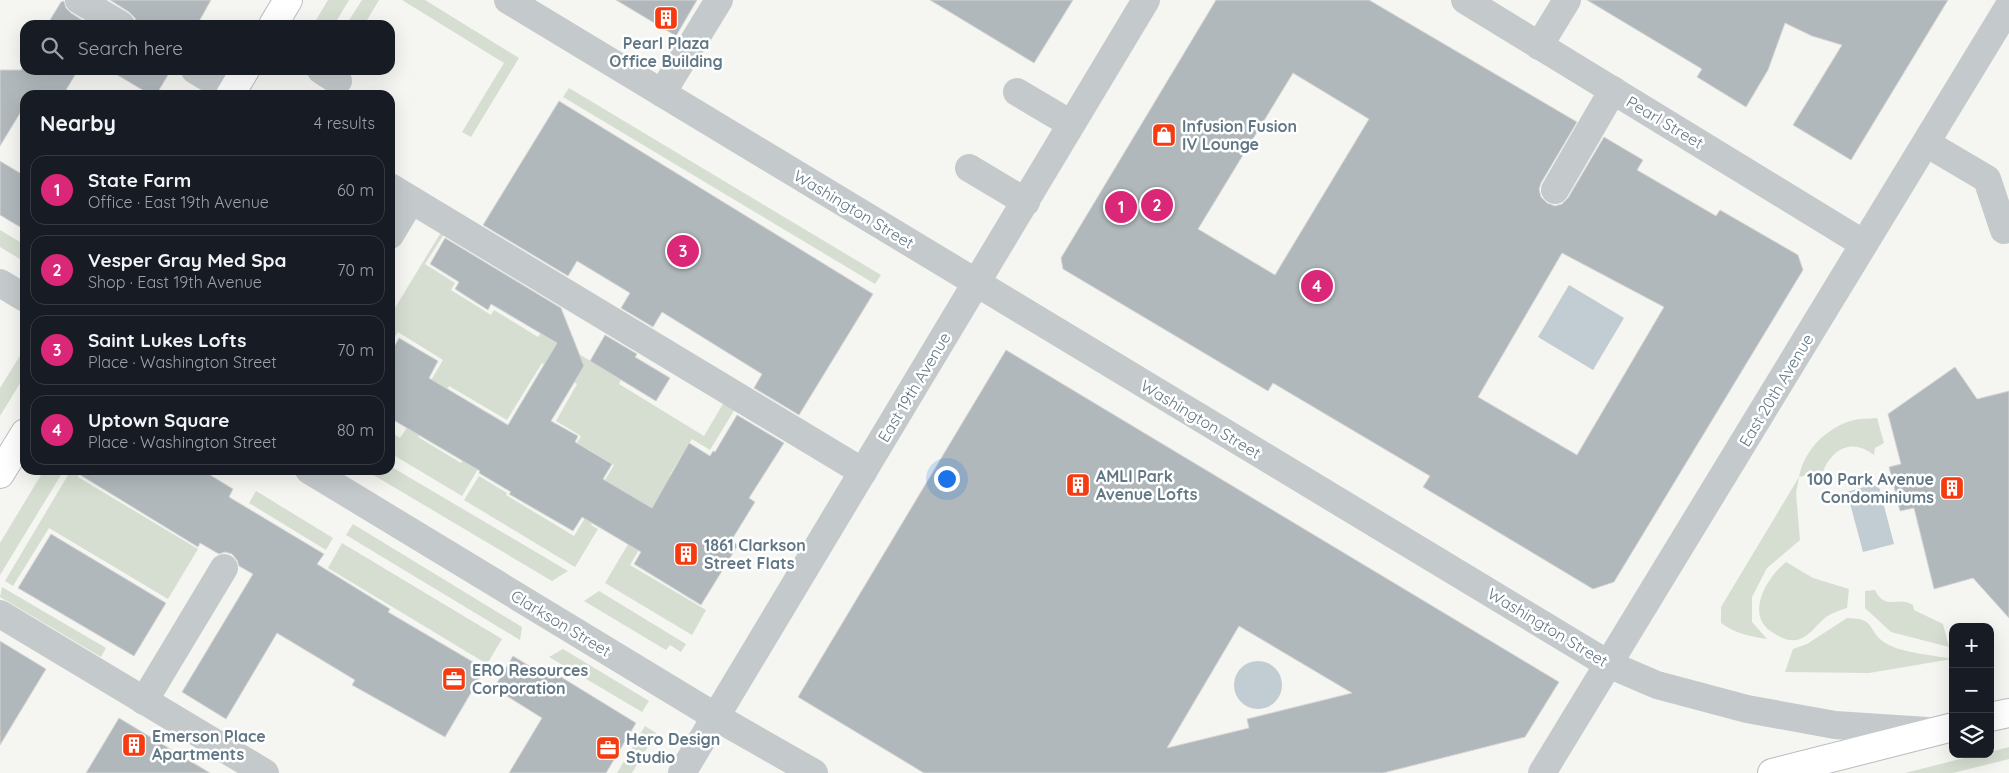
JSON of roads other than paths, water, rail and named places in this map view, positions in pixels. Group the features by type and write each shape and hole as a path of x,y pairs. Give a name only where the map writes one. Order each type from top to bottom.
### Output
{"main road":[{"path":"276,20 288,0"},
{"path":"0,474 20,441"},
{"path":"1994,716 2009,712"},
{"path":"1772,773 1943,729"}],"street":[{"path":"79,0 112,20"},
{"name":"Washington Street","path":"508,0 1608,664 1657,685 1747,709 1835,724 1943,729"},
{"path":"662,93 719,0"},
{"name":"East 19th Avenue","path":"682,773 1146,0"},
{"name":"Pearl Street","path":"1464,0 1864,244"},
{"path":"1540,46 1568,0"},
{"name":"East 20th Avenue","path":"1542,773 1864,244 2006,16"},
{"path":"206,75 236,88"},
{"path":"1555,190 1613,90"},
{"path":"1017,92 1071,124"},
{"path":"1926,143 1987,179 2004,230"},
{"path":"969,168 1026,202"},
{"path":"395,216 401,193 863,472"},
{"path":"0,283 20,295"},
{"name":"Clarkson Street","path":"317,475 716,717 814,773"},
{"path":"144,701 224,568"},
{"path":"0,614 264,773"}],"place":[{"name":"Pearl Plaza Office Building","path":"666,18"},
{"name":"Infusion Fusion IV Lounge","path":"1164,135"},
{"name":"Vesper Gray Med Spa","path":"1157,205"},
{"name":"State Farm","path":"1121,207"},
{"name":"Saint Lukes Lofts","path":"683,251"},
{"name":"Uptown Square","path":"1317,286"},
{"name":"AMLI Park Avenue Lofts","path":"1078,485"},
{"name":"100 Park Avenue Condominiums","path":"1952,488"},
{"name":"1861 Clarkson Street Flats","path":"686,554"},
{"name":"ERO Resources Corporation","path":"454,679"},
{"name":"Emerson Place Apartments","path":"134,745"},
{"name":"Hero Design Studio","path":"608,748"}]}
